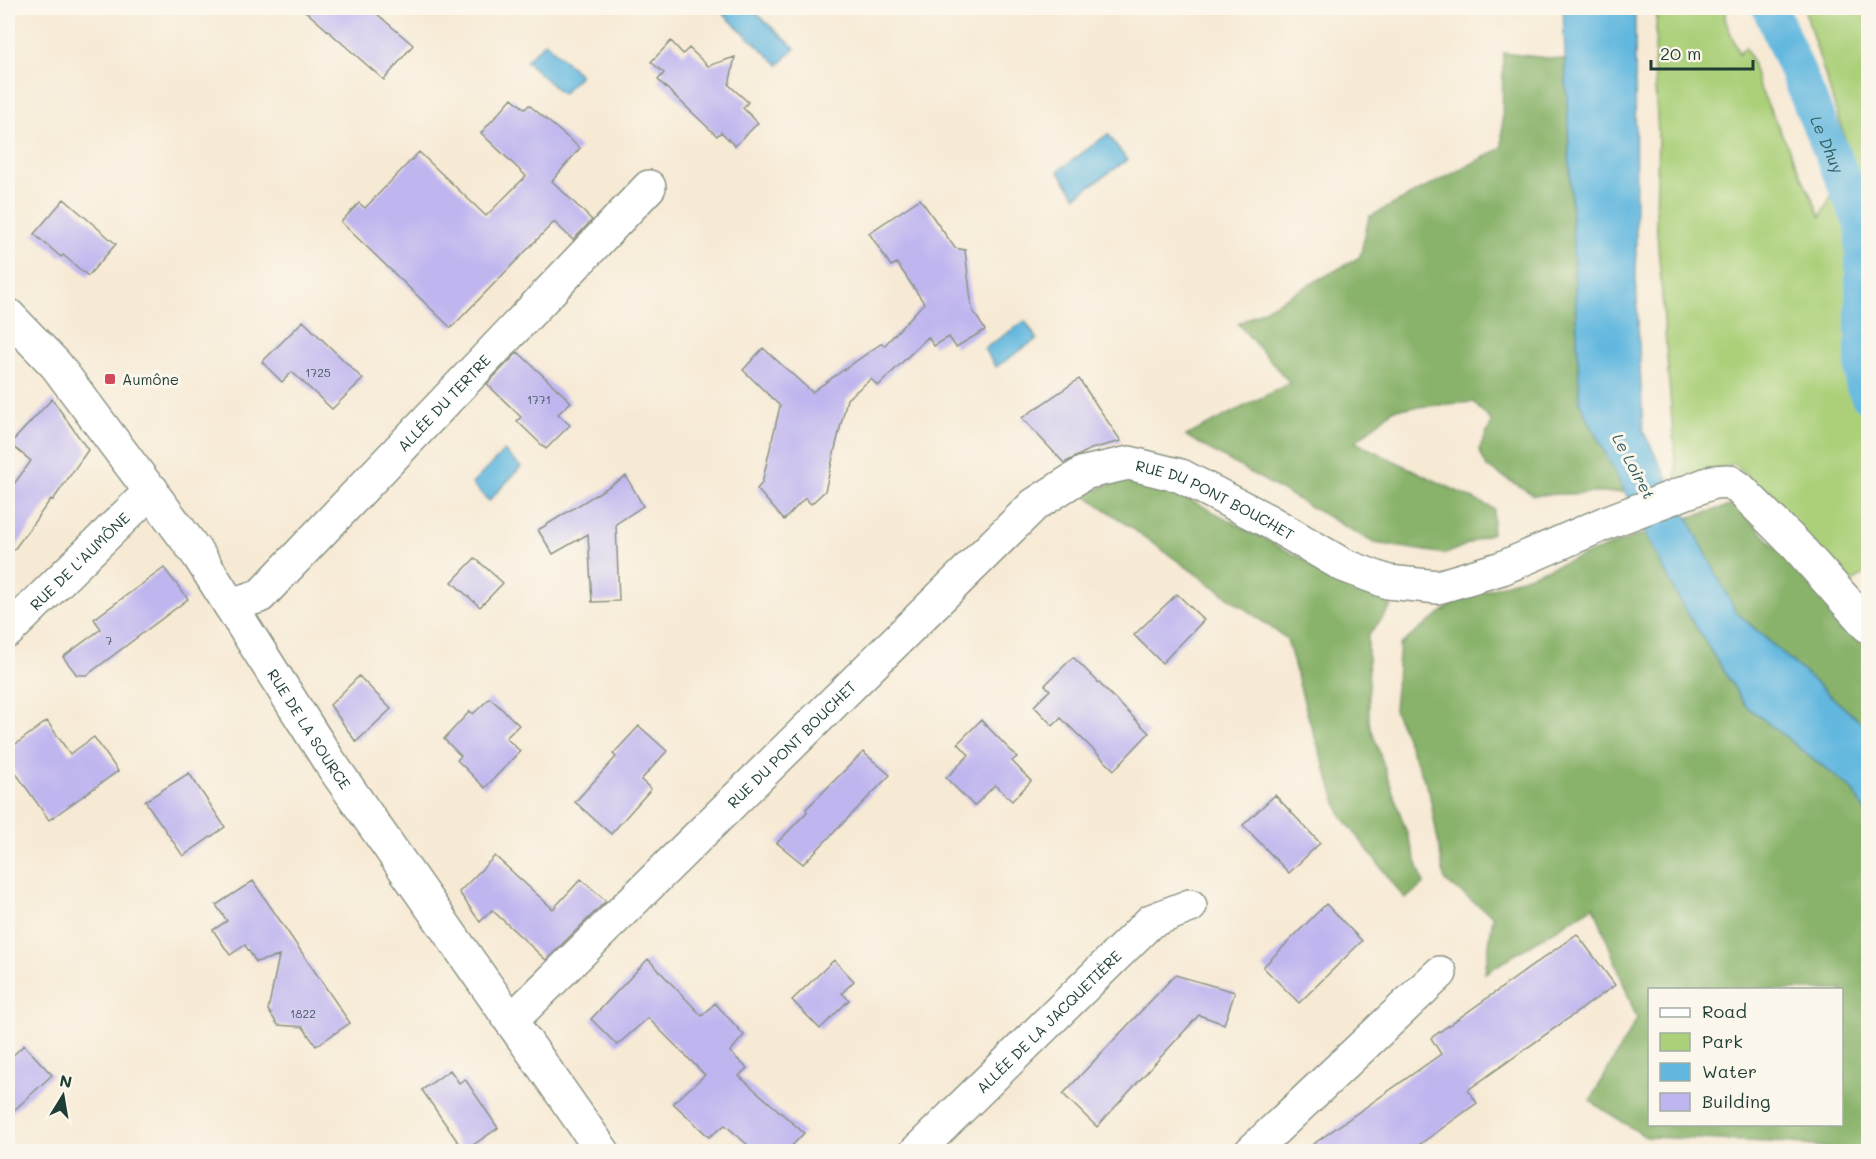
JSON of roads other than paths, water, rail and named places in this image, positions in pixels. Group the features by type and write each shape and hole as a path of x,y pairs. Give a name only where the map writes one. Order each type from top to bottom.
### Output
{"street":[{"name":"ALLÉE DU TERTRE","path":"230,605 260,596 649,187"},
{"name":"RUE DE LA SOURCE","path":"8,315 56,366 200,556 329,761 603,1152"},
{"name":"RUE DU PONT BOUCHET","path":"511,1021 1034,505 1084,473 1129,463 1181,476 1268,522 1343,566 1388,582 1438,587 1502,568 1608,522 1713,482 1728,481 1739,488 1797,546 1869,626"},
{"name":"RUE DE L'AUMÔNE","path":"8,631 152,490"},
{"name":"ALLÉE DE LA JACQUETIÈRE","path":"916,1152 1151,921 1190,906"},
{"path":"1251,1152 1440,973"}],"water":[{"path":"729,8 750,8 795,48 779,65 723,14"},
{"name":"Le Loiret","path":"1563,8 1635,8 1636,280 1643,431 1736,612 1868,729 1868,815 1853,790 1745,705 1681,603 1580,403"},
{"path":"545,42 580,75 562,94 526,61"},
{"path":"1108,134 1127,160 1076,196 1058,171"},
{"path":"1025,321 1037,339 996,367 984,349"},
{"path":"504,451 521,467 489,501 472,484"}],"waterway":[{"name":"Le Dhuy","path":"1770,8 1863,226 1863,384 1868,395"}],"place":[{"name":"Aumône","path":"110,379"}]}
